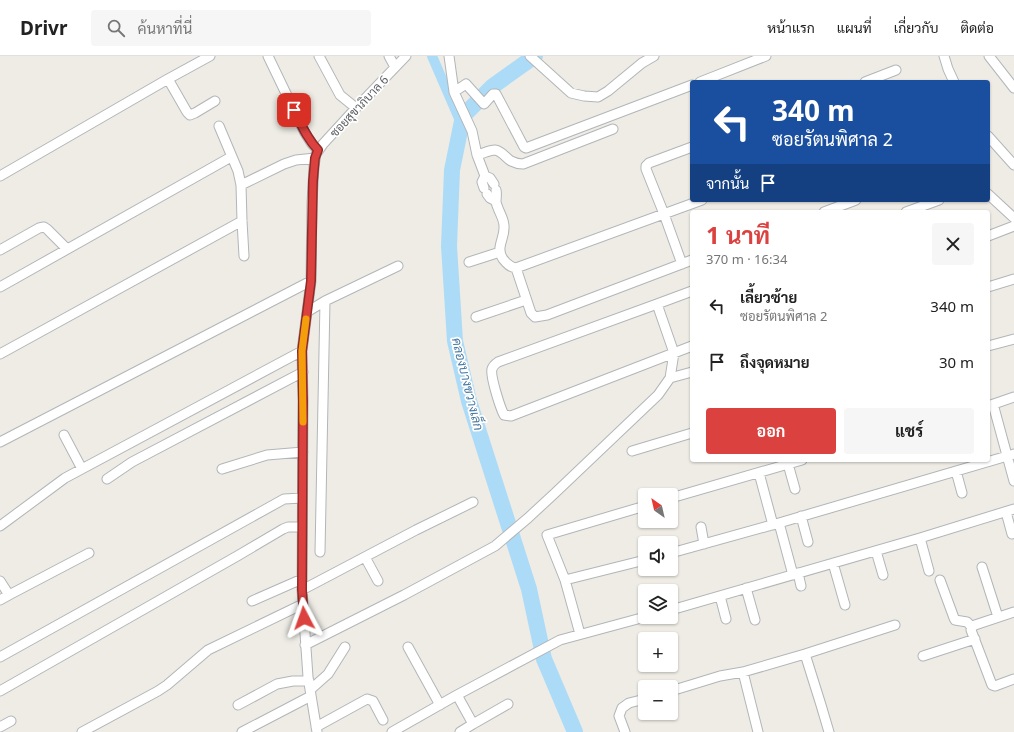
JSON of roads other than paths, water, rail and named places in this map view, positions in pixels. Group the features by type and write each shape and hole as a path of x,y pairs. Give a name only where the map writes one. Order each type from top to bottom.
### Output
{"street":[{"path":"0,176 210,56"},
{"path":"268,56 305,133 317,154 312,202 311,281 302,351 302,590 310,689 317,730 367,699 373,701 383,720"},
{"path":"319,56 340,96 356,108"},
{"path":"389,56 395,67"},
{"name":"ซอยสุขาภิบาล 6","path":"317,154 356,108 406,56"},
{"path":"449,56 454,92 472,131 477,155 485,176 490,178 495,187 497,195 496,201 504,222 500,252 507,264 511,267 516,268 697,202"},
{"path":"530,56 571,93 598,97 608,91 642,63 654,56"},
{"path":"705,80 766,56"},
{"path":"944,56 953,80"},
{"path":"989,56 1014,88"},
{"path":"870,80 896,70"},
{"path":"168,79 190,115 215,102"},
{"path":"454,92 466,84 482,103 485,104 494,94 496,94 524,147 526,148 690,86"},
{"path":"219,126 238,172 241,184 244,256"},
{"path":"477,155 496,150 511,161 518,164 523,164 613,129"},
{"path":"990,138 1014,165"},
{"path":"682,264 646,166 649,163 690,148"},
{"path":"241,184 284,164 317,154"},
{"path":"0,287 232,157"},
{"path":"485,176 482,182 490,198 496,201"},
{"path":"990,196 1014,218"},
{"path":"829,207 848,202"},
{"path":"911,210 933,202"},
{"path":"0,354 242,221"},
{"path":"990,235 1014,226"},
{"path":"0,250 39,228 44,227 67,249"},
{"path":"469,262 500,252"},
{"path":"516,268 526,300 532,315 535,317 547,315 690,261"},
{"path":"307,312 325,301 398,266"},
{"path":"990,286 1014,279"},
{"path":"0,442 311,281"},
{"path":"690,292 498,362 492,367 491,373 501,409 504,415 511,416 690,347"},
{"path":"476,317 526,300"},
{"path":"320,552 325,301"},
{"path":"306,645 495,546 528,518 658,395 670,378 674,353 657,304"},
{"path":"990,345 1014,339"},
{"path":"0,526 65,478 302,351"},
{"path":"107,479 132,462 303,372"},
{"path":"670,378 690,373"},
{"path":"1014,398 990,405 1011,455 1014,481"},
{"path":"64,434 82,469"},
{"path":"632,451 690,434"},
{"path":"222,469 267,455 303,452"},
{"path":"990,461 1011,455"},
{"path":"678,496 795,462"},
{"path":"678,551 987,462"},
{"path":"788,464 795,489"},
{"path":"956,471 962,493"},
{"path":"759,473 767,501 795,574 802,586"},
{"path":"0,657 284,499 302,498"},
{"path":"302,590 473,502"},
{"path":"580,634 565,580 547,535 638,508"},
{"path":"678,608 920,538 1010,510 1012,534"},
{"path":"801,516 808,542"},
{"path":"0,691 283,529 288,527 302,527"},
{"path":"701,527 704,544"},
{"path":"920,538 929,571"},
{"path":"876,550 883,575"},
{"path":"0,600 89,553"},
{"path":"365,558 378,581"},
{"path":"565,580 638,562"},
{"path":"833,563 845,605"},
{"path":"982,567 998,617"},
{"path":"252,601 302,579"},
{"path":"940,580 954,618 957,621 967,622 972,627 971,630 992,685 995,686 1014,679"},
{"path":"0,581 9,595"},
{"path":"746,588 755,620"},
{"path":"720,596 726,619"},
{"path":"82,732 162,688 208,650 303,604"},
{"path":"972,627 1014,612"},
{"path":"392,732 457,695 560,640 638,619"},
{"path":"678,689 720,676 743,672 805,654 895,625"},
{"path":"923,656 975,639"},
{"path":"408,647 440,705"},
{"path":"242,732 310,689 328,674 345,648"},
{"path":"805,654 829,732"},
{"path":"743,672 758,732"},
{"path":"238,705 277,684 293,681 310,689"},
{"path":"457,695 467,729 508,704"},
{"path":"625,732 619,716 622,708 629,703 638,701"},
{"path":"0,727 11,721"}],"waterway":[{"path":"432,56 461,123"},
{"name":"คลองบางขวางเล็ก","path":"535,56 493,86 463,116 452,170 449,246 455,341 469,401 529,589 544,659 575,732"}]}
